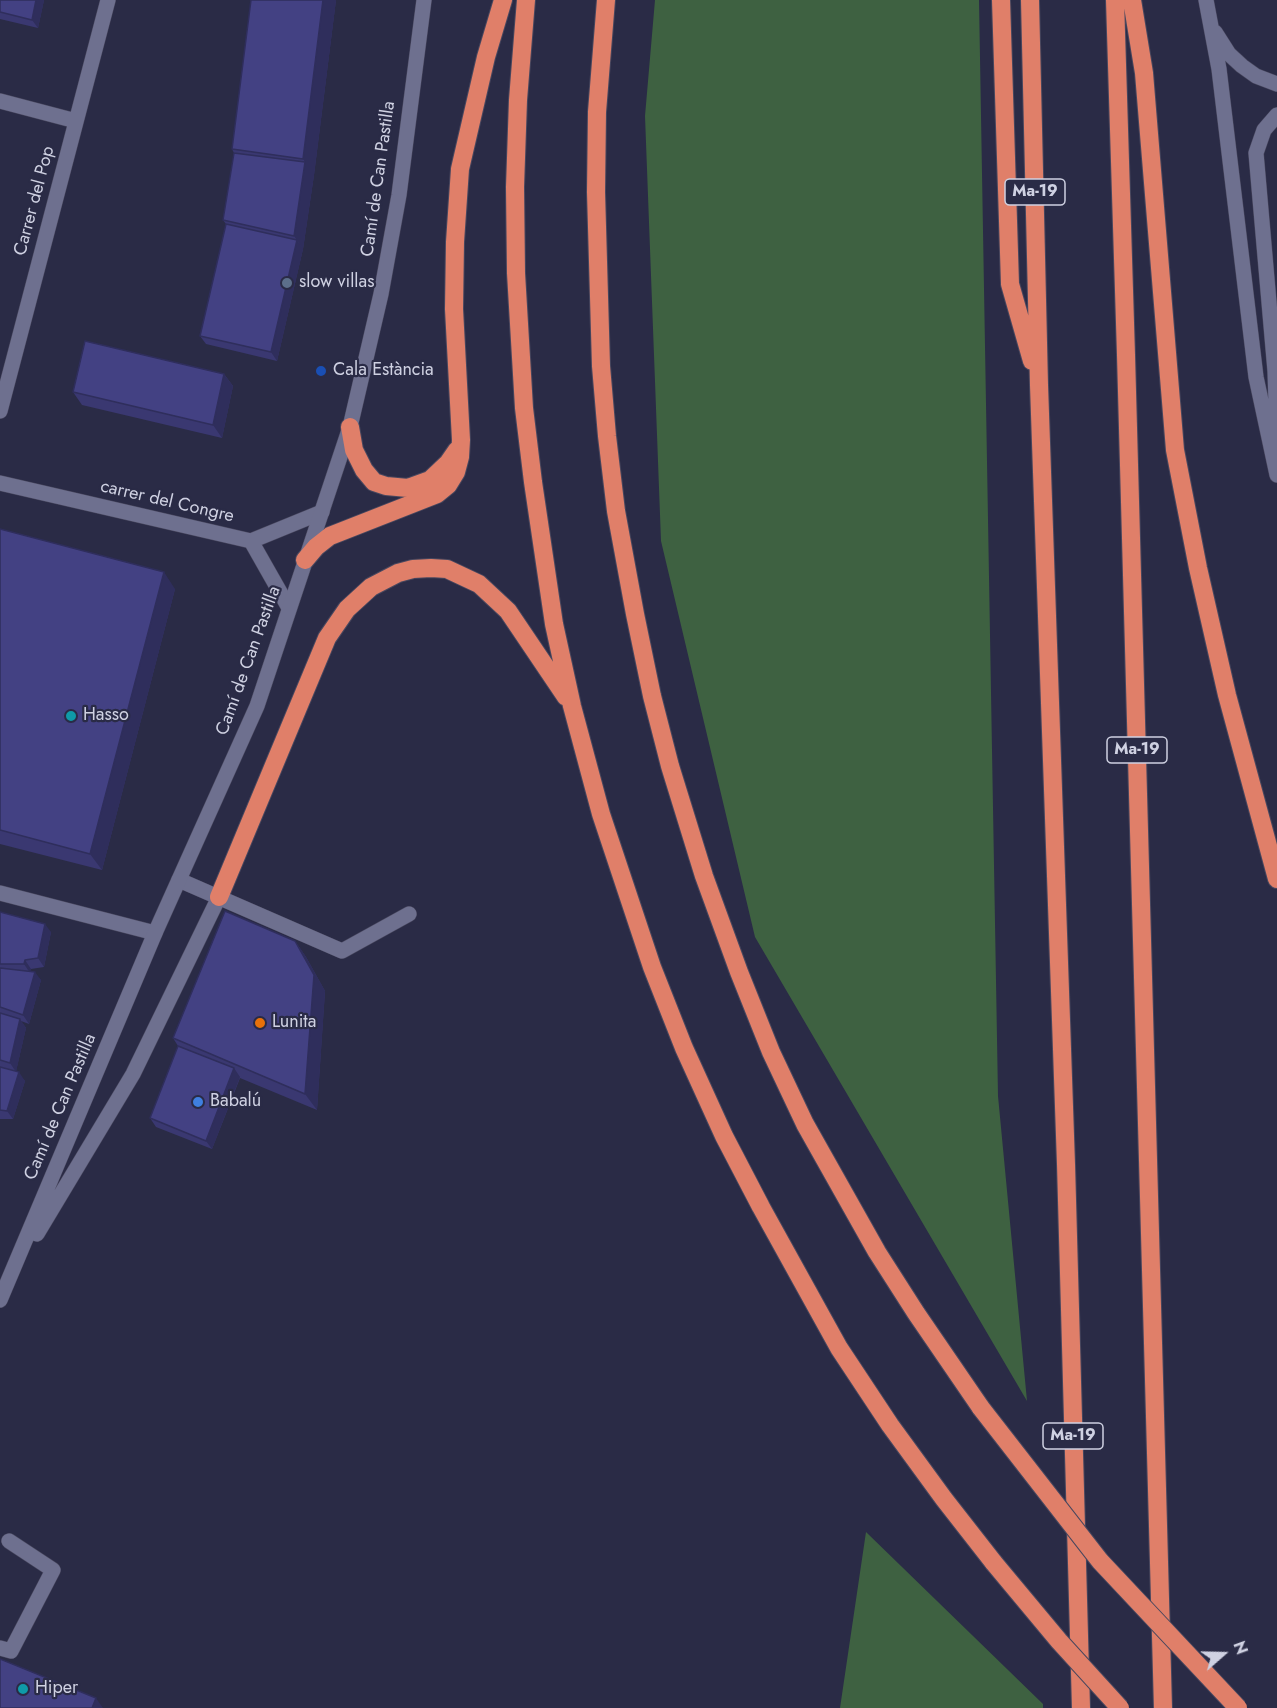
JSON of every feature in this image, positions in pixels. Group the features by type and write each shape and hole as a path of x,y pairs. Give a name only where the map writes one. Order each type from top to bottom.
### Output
{"highway":[{"path":"305,560 330,536 437,495 456,472 461,440 454,309 455,242 460,169 486,57 503,0"},
{"path":"526,0 518,100 515,187 519,346 528,440 554,624 572,706 608,835 648,956 684,1048 724,1136 795,1272 839,1348 910,1453 994,1563 1059,1641 1120,1708"},
{"path":"606,0 600,55 596,169 601,366 616,511 634,614 668,756 704,876 739,972 771,1052 805,1124 899,1287 981,1408 1100,1561 1238,1708"},
{"path":"1001,0 1010,284 1039,385"},
{"name":"Ma-19","path":"1030,0 1039,385 1066,1164 1081,1708"},
{"name":"Ma-19","path":"1114,0 1126,356 1162,1708"},
{"path":"1132,0 1144,73 1176,450 1198,568 1227,695 1277,879"},
{"path":"350,427 354,450 364,470 374,482 397,488 408,488 430,480 454,455 461,440"},
{"path":"219,897 327,638 358,597 385,579 413,569 431,568 447,569 479,584 508,611 572,706"}],"street":[{"name":"Carrer del Pop","path":"0,411 108,0"},
{"name":"Camí de Can Pastilla","path":"0,1300 5,1280 155,933 257,706 350,427 381,294 395,216 424,0"},
{"path":"1206,0 1219,69 1256,377 1277,475"},
{"path":"1208,19 1229,54 1256,76 1277,84"},
{"path":"0,102 76,121"},
{"path":"1277,115 1264,130 1256,153 1275,371 1277,434"},
{"name":"carrer del Congre","path":"0,483 251,541 322,512"},
{"path":"251,541 289,608"},
{"path":"179,880 342,951 409,914"},
{"path":"0,893 155,933"},
{"path":"5,1280 133,1074 219,897"},
{"path":"0,1648 11,1651 53,1570 9,1541"}],"green space":[{"path":"655,0 979,0 998,1096 1027,1401 755,937 661,541 645,116"},
{"path":"866,1532 1043,1704 1043,1708 840,1708"}],"building":[{"path":"0,0 36,0 32,20 0,12"},
{"path":"251,0 323,0 303,159 232,149"},
{"path":"234,153 305,162 294,236 223,220"},
{"path":"226,224 297,240 271,352 200,336"},
{"path":"85,341 224,374 213,425 73,392"},
{"name":"Hasso","path":"0,529 164,572 90,854 0,830"},
{"name":"Lunita","path":"225,911 295,941 314,975 305,1094 173,1038"},
{"path":"0,912 45,924 38,958 25,960 24,964 0,964"},
{"path":"0,968 35,972 23,1015 0,1007"},
{"path":"0,1013 20,1019 10,1063 0,1060"},
{"name":"Babalú","path":"178,1046 234,1068 206,1141 150,1118"},
{"path":"0,1067 19,1072 7,1111 0,1110"},
{"name":"Hiper","path":"0,1659 96,1698 92,1708 0,1708"}],"place":[{"name":"slow villas","path":"287,283"},
{"name":"Cala Estància","path":"321,371"},
{"name":"Hasso","path":"71,716"},
{"name":"Lunita","path":"260,1023"},
{"name":"Babalú","path":"198,1102"},
{"name":"Hiper","path":"23,1689"}]}
